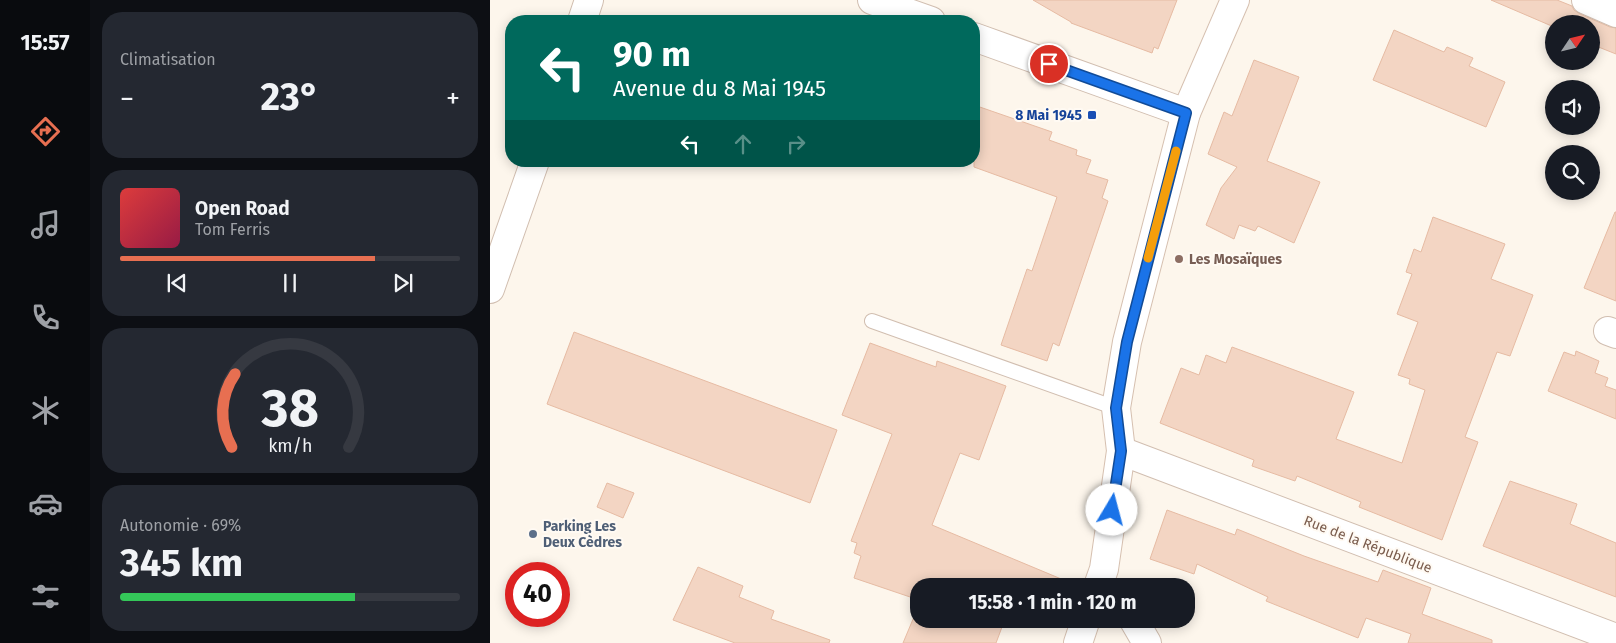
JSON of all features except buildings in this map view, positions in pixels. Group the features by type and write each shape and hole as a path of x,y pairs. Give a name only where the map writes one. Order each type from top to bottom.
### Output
{"street":[{"path":"584,15 589,0"},
{"path":"872,0 914,15"},
{"path":"1105,578 1121,451 1116,408 1127,342 1186,113 1234,0"},
{"path":"1586,0 1616,13"},
{"path":"980,39 1186,113"},
{"path":"490,289 532,167"},
{"name":"Rue de la République","path":"1121,451 1616,638"},
{"path":"1078,643 1083,628"},
{"path":"1138,628 1147,643"}],"lane":[{"path":"872,321 1116,408"}],"slow traffic":[{"path":"1148,258 1176,151"}],"place":[{"name":"8 Mai 1945","path":"1092,115"},
{"name":"Les Mosaïques","path":"1179,259"},
{"name":"Parking Les Deux Cèdres","path":"533,534"}],"route":[{"path":"1049,64 1186,113 1127,342 1116,408 1121,451 1112,510"}]}
